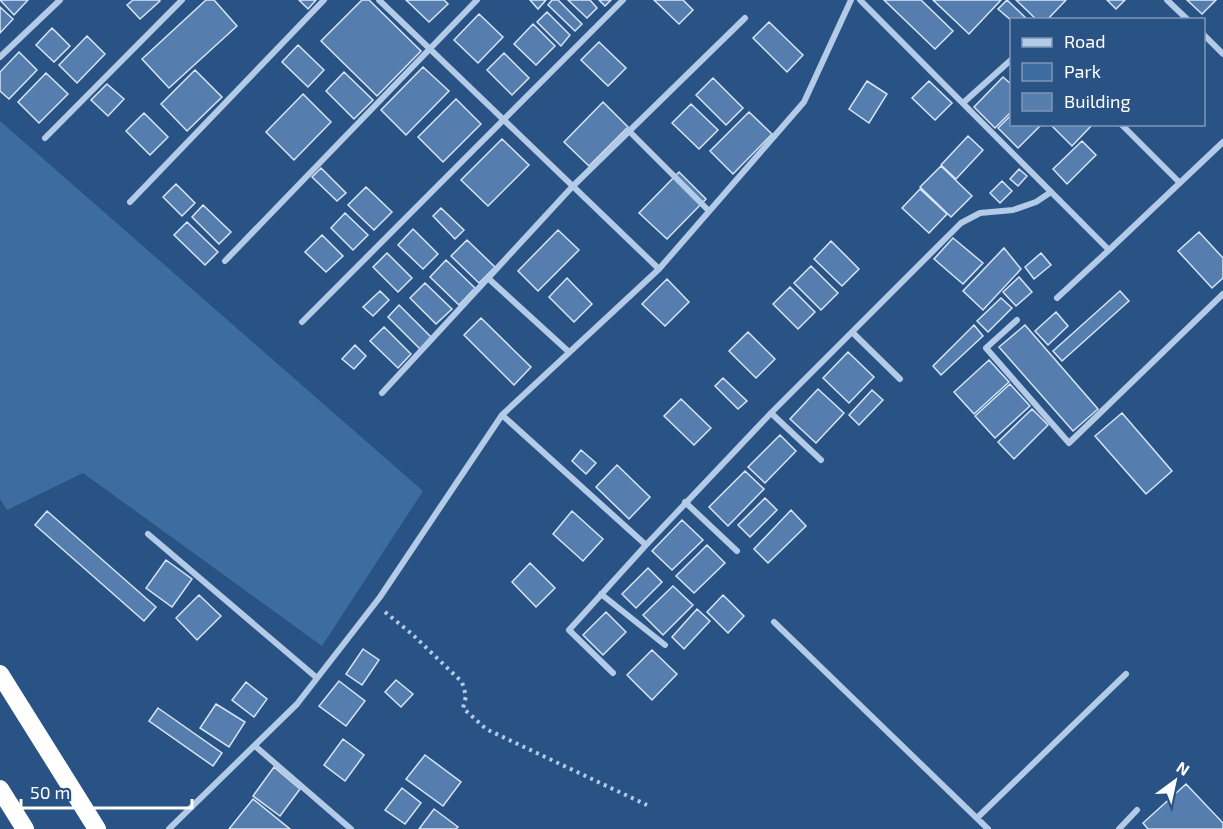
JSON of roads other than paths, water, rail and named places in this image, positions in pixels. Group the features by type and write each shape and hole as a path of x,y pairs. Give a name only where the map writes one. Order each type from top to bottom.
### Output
{"highway":[{"path":"0,674 97,829"},
{"path":"0,789 25,829"}],"street":[{"path":"0,57 60,0"},
{"path":"45,138 182,0"},
{"path":"130,202 324,0"},
{"path":"379,0 659,269"},
{"path":"225,261 477,0"},
{"path":"302,321 623,0"},
{"path":"169,829 297,704 375,604 502,415 659,269 804,102 851,0"},
{"path":"861,0 1109,250"},
{"path":"1167,0 1186,18"},
{"path":"382,393 572,187 745,18"},
{"path":"1205,37 1223,54"},
{"path":"963,103 1010,60"},
{"path":"1123,126 1180,183"},
{"path":"629,131 709,211"},
{"path":"1057,298 1223,142"},
{"path":"613,673 569,630 685,502 961,223 980,213 1013,210 1036,202 1051,192"},
{"path":"489,279 569,352"},
{"path":"1017,320 986,348 1069,442 1223,294"},
{"path":"852,332 900,379"},
{"path":"771,413 821,460"},
{"path":"502,415 646,545"},
{"path":"685,502 737,551"},
{"path":"148,534 317,678"},
{"path":"602,594 665,645"},
{"path":"774,622 988,829"},
{"path":"976,818 1126,674"},
{"path":"255,746 351,829"},
{"path":"1119,829 1137,810"}]}
